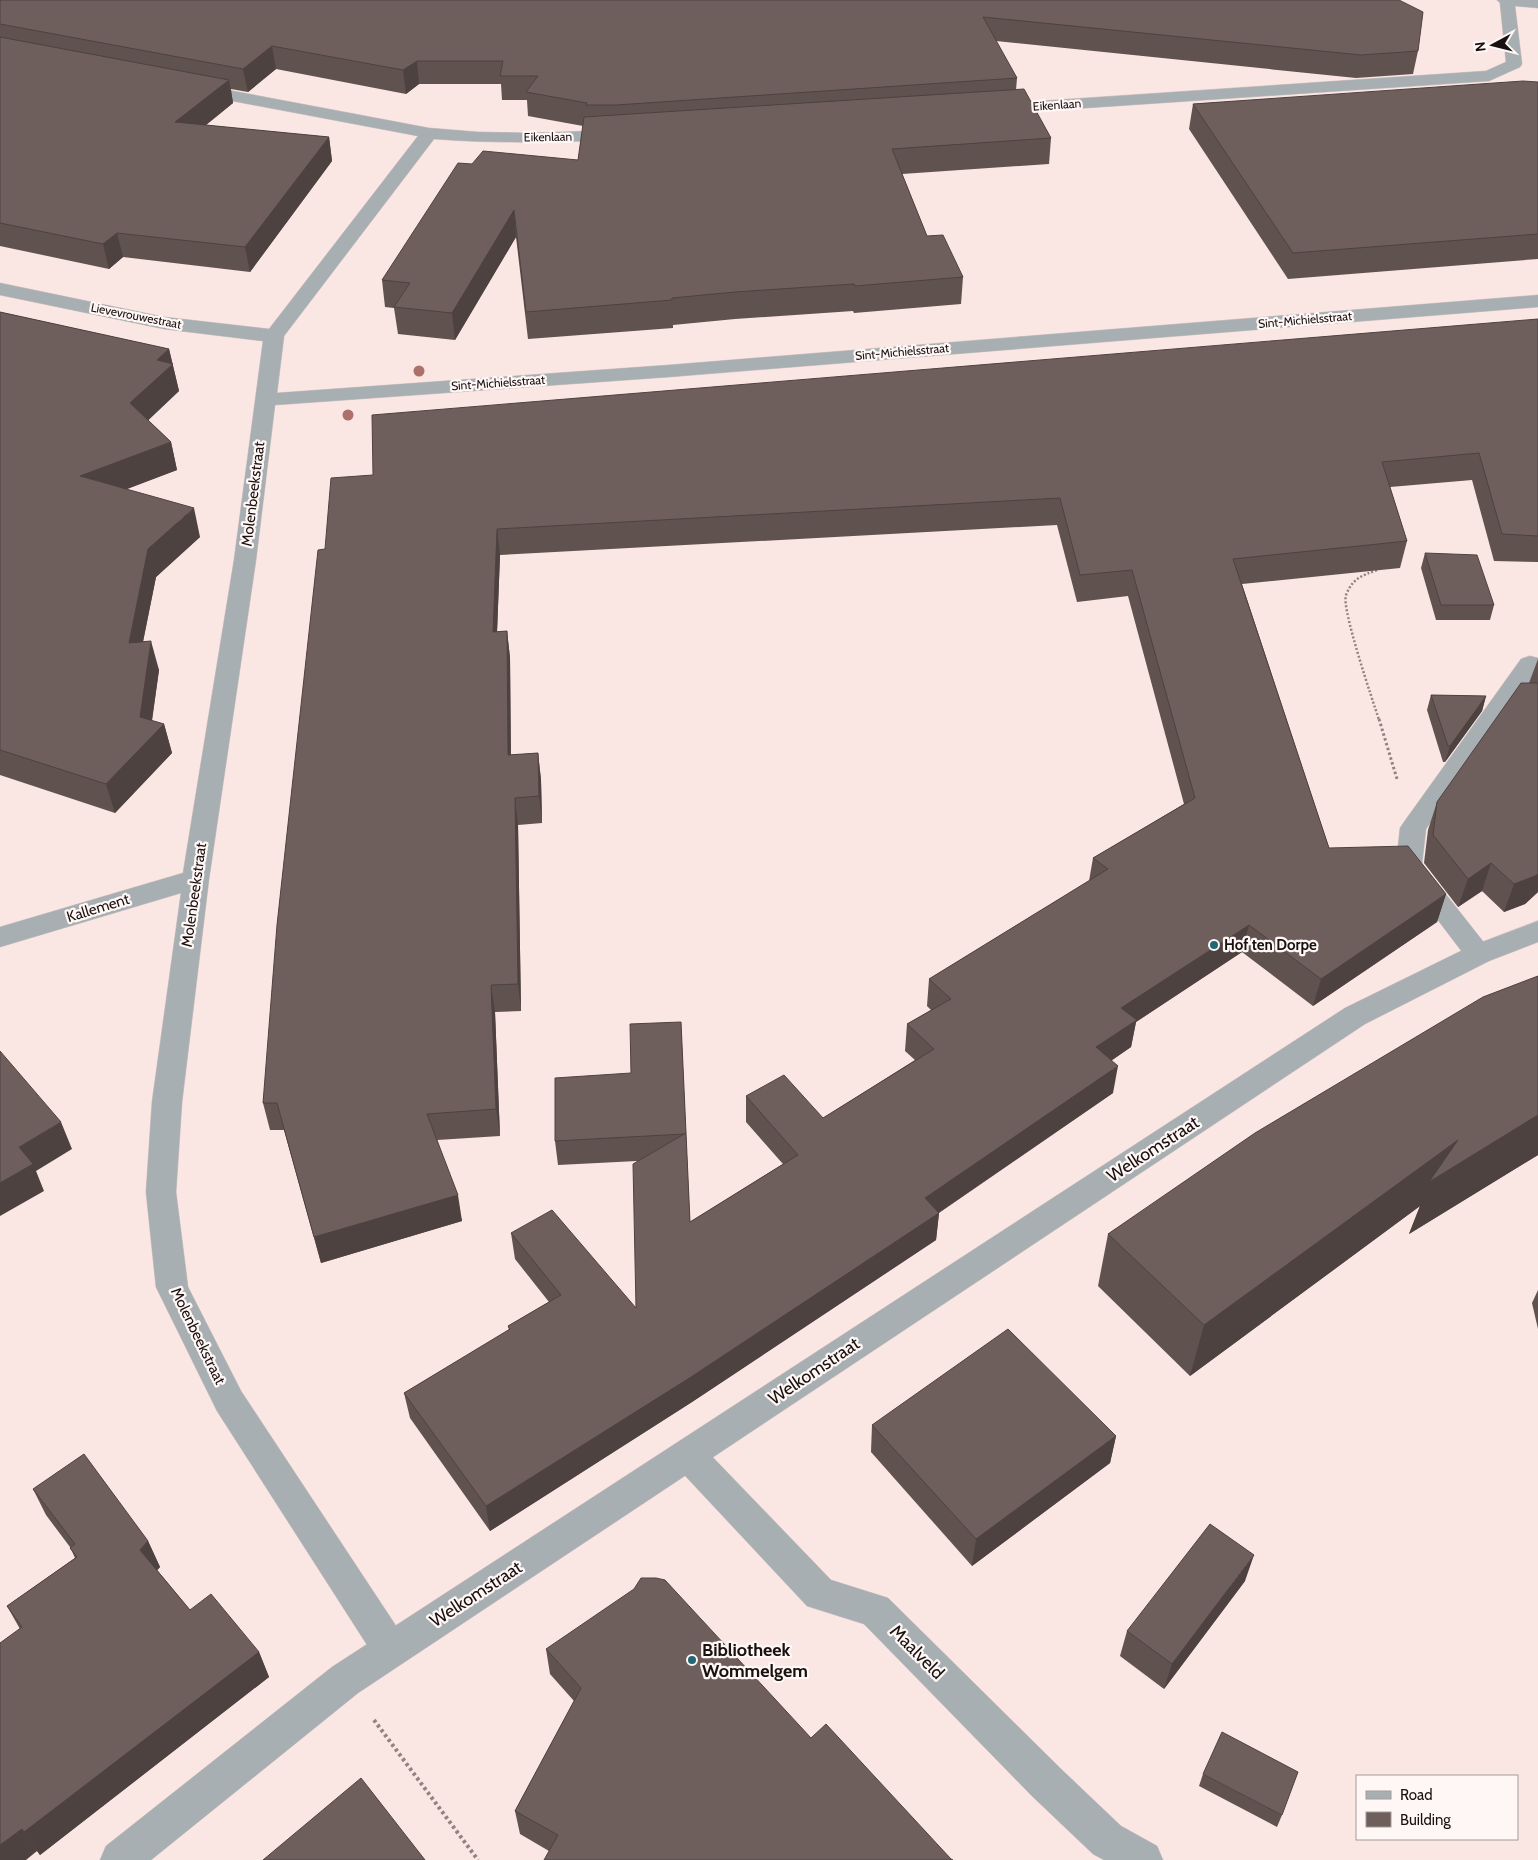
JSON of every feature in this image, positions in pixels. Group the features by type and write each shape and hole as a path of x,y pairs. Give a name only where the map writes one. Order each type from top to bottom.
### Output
{"street":[{"path":"1506,0 1538,3"},
{"name":"Eikenlaan","path":"984,110 1489,76 1514,64 1506,0"},
{"name":"Eikenlaan","path":"176,85 429,133 478,137 531,138 637,134"},
{"name":"Molenbeekstraat","path":"392,1650 229,1401 172,1287 161,1192 166,1102 196,879 243,570 274,336 429,133"},
{"name":"Lievevrouwestraat","path":"0,288 164,323 274,336"},
{"name":"Sint-Michielsstraat","path":"265,400 689,369 1538,301"},
{"path":"1479,954 1409,865 1413,828 1530,664"},
{"name":"Kallement","path":"0,937 196,879"},
{"name":"Welkomstraat","path":"120,1860 345,1680 1355,1016 1479,954 1538,931"},
{"name":"Maalveld","path":"688,1456 820,1594 875,1610 1046,1782 1108,1840 1143,1860"}],"path":[{"path":"1380,568 1356,578 1345,597 1348,617 1413,828"},
{"path":"345,1680 478,1860"}],"building":[{"path":"0,0 1399,0 1423,12 1418,51 1361,55 983,17 1017,78 616,105 586,105 587,103 526,92 538,76 500,76 503,61 417,61 403,70 272,46 243,69 0,24"},
{"path":"0,37 229,80 175,122 329,137 245,247 117,233 103,244 0,223"},
{"path":"1523,81 1538,82 1538,234 1293,253 1193,104"},
{"path":"1024,89 1051,138 892,149 927,236 943,235 963,277 855,286 854,284 735,292 672,298 672,300 526,312 514,210 452,313 394,307 410,283 382,280 458,163 472,164 483,151 578,160 584,117"},
{"path":"0,312 169,349 157,360 173,364 130,403 171,442 80,476 194,508 148,549 129,643 151,641 140,717 164,724 106,784 0,750"},
{"path":"1538,319 1538,536 1502,534 1479,453 1382,462 1407,541 1233,559 1329,848 1408,846 1446,894 1321,979 1249,925 1121,1008 1137,1020 1096,1047 1118,1066 925,1198 939,1213 691,1377 486,1506 404,1393 510,1329 508,1326 561,1295 511,1233 552,1210 636,1308 633,1164 686,1133 690,1222 798,1155 746,1096 784,1075 823,1118 934,1049 907,1024 951,999 929,979 1108,869 1093,858 1195,798 1132,570 1080,575 1060,498 497,529 493,632 507,631 508,755 538,753 539,796 515,798 518,984 491,985 496,1109 427,1114 458,1195 314,1237 277,1103 263,1103 277,925 318,550 325,549 331,478 373,475 372,415"},
{"path":"1425,553 1477,555 1494,605 1441,605"},
{"path":"1521,683 1538,683 1538,874 1514,884 1491,863 1468,879 1433,835 1437,802"},
{"path":"1431,695 1486,696 1450,746 1448,746"},
{"path":"1538,976 1538,1115 1429,1182 1458,1140 1204,1325 1108,1234 1255,1133 1483,997"},
{"path":"681,1022 686,1133 555,1141 555,1078 631,1073 630,1024"},
{"path":"0,1051 61,1122 19,1147 33,1164 0,1183"},
{"path":"1008,1329 1116,1436 976,1539 872,1425"},
{"path":"84,1454 148,1541 140,1550 190,1610 211,1594 259,1652 24,1832 22,1829 0,1845 0,1643 22,1627 7,1606 77,1557 70,1548 75,1544 33,1489"},
{"path":"1210,1524 1254,1555 1172,1664 1127,1631"},
{"path":"641,1578 665,1580 811,1738 826,1724 953,1860 544,1860 558,1835 515,1811 581,1688 546,1649 634,1589"},
{"path":"1222,1732 1298,1772 1282,1815 1203,1774"},
{"path":"361,1778 425,1860 263,1860"}],"place":[{"name":"Hof ten Dorpe","path":"1214,945"},
{"name":"Bibliotheek Wommelgem","path":"692,1660"}]}
